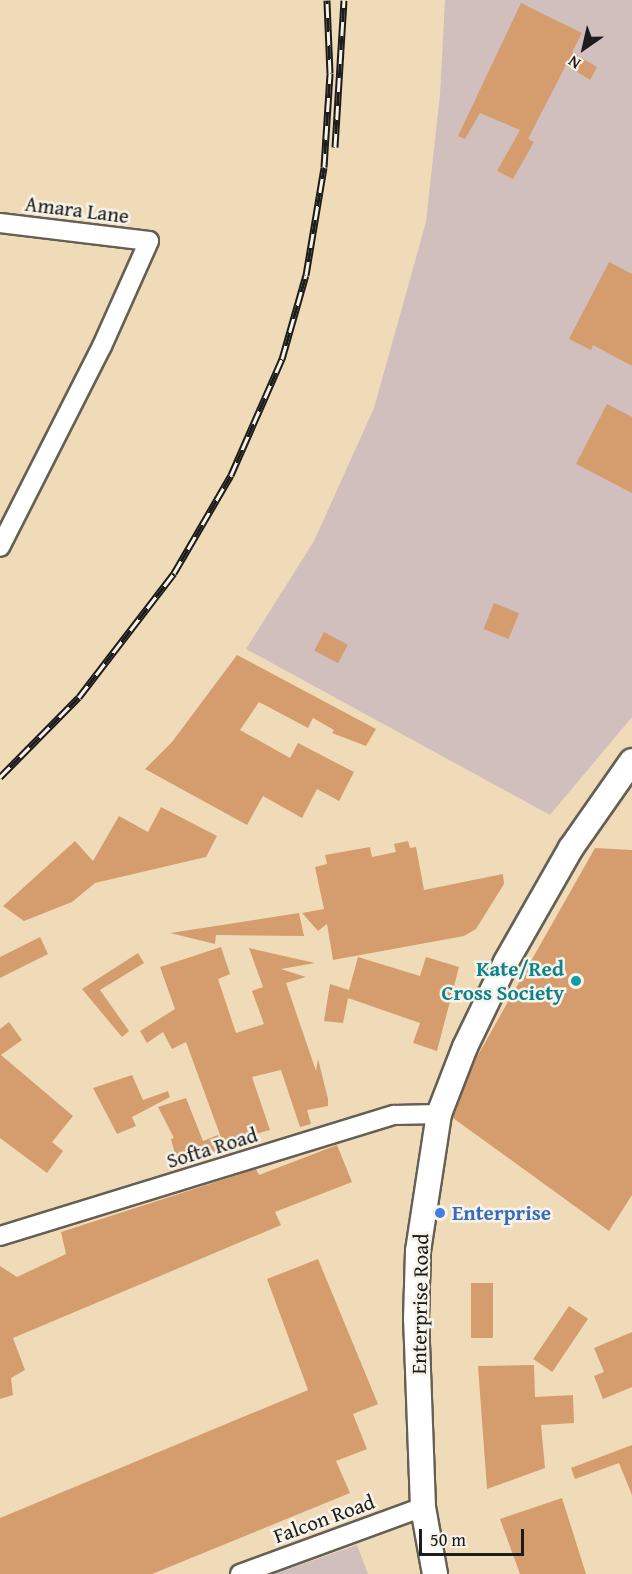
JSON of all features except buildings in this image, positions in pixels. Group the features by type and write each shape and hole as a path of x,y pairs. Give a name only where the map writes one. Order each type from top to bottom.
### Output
{"main road":[{"name":"Enterprise Road","path":"435,1574 423,1506 416,1319 418,1251 439,1114 465,1047 506,962 571,848 632,761"}],"street":[{"name":"Amara Lane","path":"0,223 149,241 102,346 0,547"},
{"name":"Softa Road","path":"0,1236 394,1115 439,1114"},
{"name":"Falcon Road","path":"240,1574 423,1506"}],"shaded area":[{"path":"445,0 632,0 632,717 550,815 246,649 314,541 374,408 426,222 440,94"},
{"path":"357,1545 368,1574 274,1574"}],"railway":[{"path":"0,777 79,697 174,573 231,475 282,359 306,275 324,167 330,73 327,0"},
{"path":"335,147 344,0"}],"place":[{"name":"Kate/Red Cross Society","path":"576,981"},
{"name":"Enterprise","path":"440,1213"}]}
